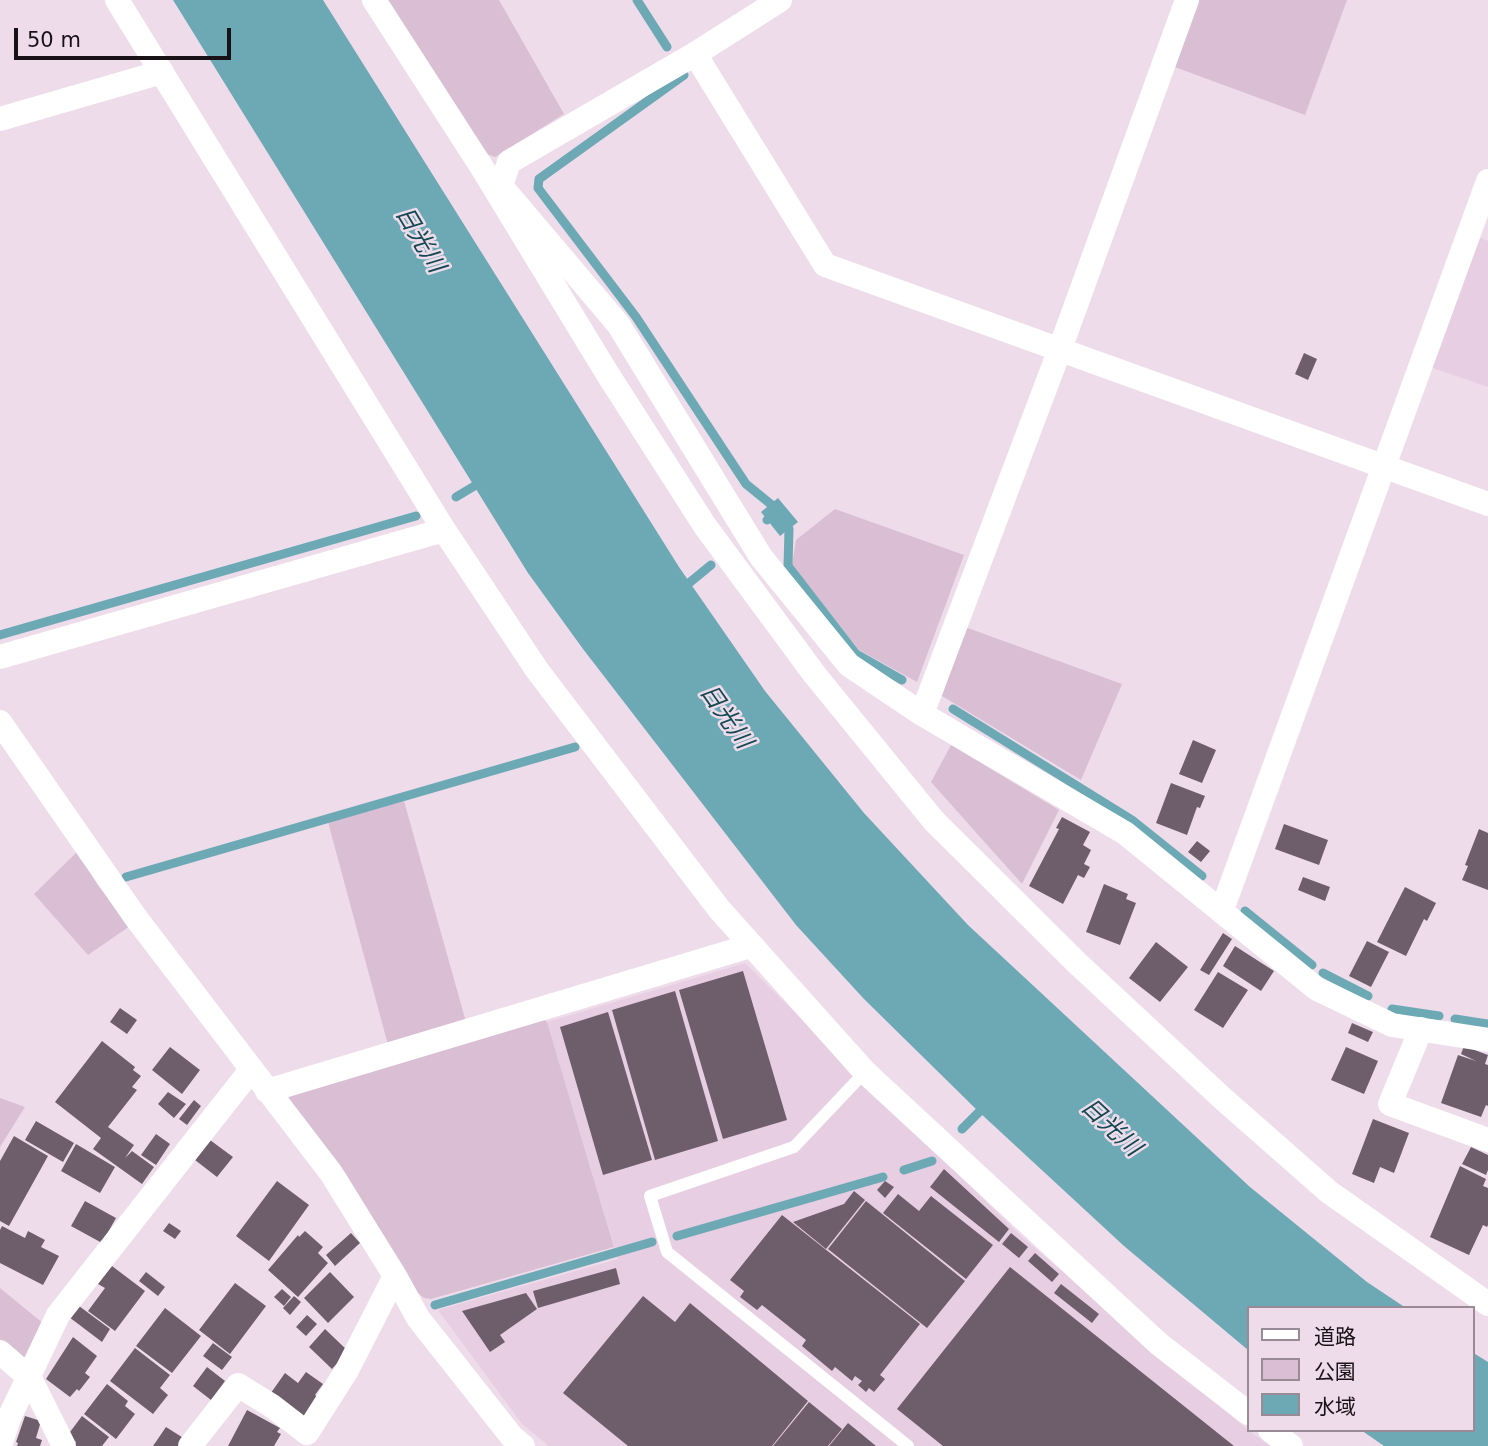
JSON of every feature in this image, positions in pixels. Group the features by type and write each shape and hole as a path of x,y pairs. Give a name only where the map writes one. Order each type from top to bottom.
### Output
{"street":[{"path":"117,0 444,530 537,670 719,909 865,1072 1159,1344 1246,1411"},
{"path":"374,0 481,166 607,373 705,526 816,675 934,821 1076,962 1221,1097 1329,1192 1488,1304"},
{"path":"780,0 695,54 509,162 501,186 618,324 761,557 849,665 922,713 1125,833 1317,989 1392,1025 1488,1040"},
{"path":"922,713 1186,0"},
{"path":"695,54 825,265 1488,504"},
{"path":"0,119 162,72"},
{"path":"1222,910 1488,181"},
{"path":"0,657 444,530"},
{"path":"0,722 105,876 331,1173 418,1318 512,1437 523,1446"},
{"path":"267,1091 750,946"},
{"path":"1421,1029 1390,1104 1488,1140"},
{"path":"0,1446 9,1418 58,1315 251,1070"},
{"path":"190,1446 238,1385 272,1406 303,1440 347,1370 395,1276"},
{"path":"0,1352 30,1378 64,1446"},
{"path":"1273,1432 1291,1446"}],"lane":[{"path":"865,1072 794,1147 650,1196 667,1252 908,1446"}],"shaded area":[{"path":"1478,237 1488,241 1488,387 1430,367"},
{"path":"745,963 1022,1237 1246,1428 1246,1432 1251,1432 1270,1446 549,1446 522,1424 438,1310 618,1259 547,1022"}],"green space":[{"path":"382,0 499,0 564,114 495,157 476,150"},
{"path":"1196,0 1347,0 1305,115 1172,66"},
{"path":"835,509 964,555 917,682 859,650 792,565 796,540"},
{"path":"965,627 1122,684 1081,780 942,696"},
{"path":"951,745 1059,810 1022,884 931,782"},
{"path":"404,801 466,1022 388,1045 328,822"},
{"path":"78,851 97,884 130,926 88,955 34,894"},
{"path":"538,1013 547,1022 614,1247 431,1299 424,1298 418,1293 346,1174 284,1093"},
{"path":"0,1098 25,1107 0,1147"},
{"path":"0,1288 44,1324 29,1362 0,1343"}],"water":[{"name":"日光川","path":"173,0 323,0 679,567 765,691 864,813 968,925 1250,1187 1367,1282 1403,1306 1246,1306 1246,1348 1124,1246 979,1112 864,999 796,925 583,649 528,573"},
{"path":"778,498 798,522 780,536 761,512"},
{"path":"1474,1353 1488,1362 1488,1446 1384,1446 1364,1432 1474,1432"}],"building":[{"path":"1304,353 1317,359 1308,380 1295,374"},
{"path":"1193,740 1216,750 1202,783 1179,774"},
{"path":"1171,783 1205,796 1200,808 1197,807 1187,835 1156,823"},
{"path":"1062,817 1090,832 1083,845 1091,850 1084,864 1090,867 1084,878 1078,875 1063,904 1029,886 1059,829 1056,828"},
{"path":"1284,824 1328,840 1319,865 1275,849"},
{"path":"1479,829 1488,833 1488,890 1462,880"},
{"path":"1197,841 1210,851 1201,862 1188,852"},
{"path":"1303,877 1330,887 1325,901 1298,890"},
{"path":"1104,884 1128,894 1126,899 1136,903 1120,945 1086,932"},
{"path":"1405,887 1436,903 1427,921 1424,919 1406,956 1377,942"},
{"path":"1223,933 1232,939 1209,975 1200,970"},
{"path":"1367,941 1389,952 1371,987 1349,976"},
{"path":"1156,942 1188,967 1160,1002 1129,978"},
{"path":"1235,946 1274,971 1261,991 1223,966"},
{"path":"743,971 787,1120 723,1139 679,990"},
{"path":"1218,972 1248,990 1223,1028 1194,1010"},
{"path":"675,991 718,1141 655,1160 612,1010"},
{"path":"120,1008 137,1020 127,1034 110,1022"},
{"path":"608,1012 652,1160 603,1175 560,1027"},
{"path":"1352,1023 1373,1032 1368,1042 1348,1033"},
{"path":"102,1041 135,1067 133,1070 141,1076 132,1087 137,1090 108,1127 134,1145 125,1158 132,1151 154,1167 142,1184 93,1149 101,1138 55,1102"},
{"path":"1464,1046 1488,1055 1485,1064 1488,1065 1488,1106 1486,1105 1481,1117 1441,1103 1458,1055 1476,1061 1461,1054"},
{"path":"170,1047 200,1070 182,1094 152,1070"},
{"path":"1346,1047 1378,1061 1364,1094 1331,1080"},
{"path":"168,1092 186,1104 174,1118 158,1104"},
{"path":"194,1100 201,1106 187,1125 179,1119"},
{"path":"1373,1119 1409,1133 1394,1173 1380,1167 1374,1183 1352,1174"},
{"path":"36,1121 74,1143 63,1162 25,1140"},
{"path":"156,1134 170,1144 156,1165 141,1155"},
{"path":"14,1136 48,1156 9,1226 0,1221 0,1161"},
{"path":"210,1140 233,1157 217,1177 195,1160"},
{"path":"76,1144 115,1167 100,1193 61,1171"},
{"path":"1471,1147 1488,1155 1486,1175 1462,1164"},
{"path":"1460,1166 1486,1179 1483,1186 1488,1188 1488,1225 1483,1225 1469,1255 1430,1237"},
{"path":"944,1169 1009,1229 999,1242 930,1187"},
{"path":"277,1181 309,1205 269,1261 236,1236"},
{"path":"885,1181 894,1187 885,1198 877,1190"},
{"path":"854,1191 865,1200 826,1249 793,1222 844,1204"},
{"path":"898,1194 919,1211 931,1196 993,1245 966,1279 883,1213"},
{"path":"85,1201 116,1218 102,1243 71,1226"},
{"path":"866,1201 965,1281 927,1328 828,1249"},
{"path":"782,1215 920,1324 880,1375 885,1379 874,1392 869,1388 866,1392 858,1385 862,1381 855,1376 852,1381 835,1367 832,1371 802,1346 806,1340 762,1305 757,1310 740,1297 744,1291 730,1280"},
{"path":"169,1223 181,1231 175,1239 163,1231"},
{"path":"2,1226 25,1238 28,1231 45,1240 41,1247 59,1256 43,1285 0,1263"},
{"path":"305,1231 323,1247 318,1253 328,1263 298,1297 268,1270 298,1235 299,1237"},
{"path":"351,1233 360,1243 335,1266 326,1255"},
{"path":"1011,1233 1028,1247 1019,1258 1002,1244"},
{"path":"1035,1253 1059,1274 1052,1282 1028,1261"},
{"path":"112,1266 145,1291 115,1331 88,1311 105,1288 98,1284"},
{"path":"1010,1267 1234,1446 943,1446 897,1409"},
{"path":"616,1268 620,1284 538,1308 533,1291"},
{"path":"146,1272 165,1287 158,1296 139,1281"},
{"path":"330,1272 354,1297 328,1323 304,1298"},
{"path":"235,1283 266,1306 230,1354 199,1330"},
{"path":"1061,1284 1099,1314 1092,1323 1054,1293"},
{"path":"282,1289 291,1297 284,1306 274,1297"},
{"path":"526,1293 537,1309 500,1335 505,1342 490,1352 462,1311"},
{"path":"294,1296 301,1302 290,1315 283,1308"},
{"path":"643,1296 675,1322 690,1303 808,1401 772,1446 628,1446 563,1393"},
{"path":"79,1306 110,1329 102,1342 69,1317"},
{"path":"165,1308 201,1336 172,1373 136,1346"},
{"path":"307,1315 317,1324 306,1336 296,1327"},
{"path":"325,1329 348,1351 332,1369 309,1347"},
{"path":"73,1337 97,1356 85,1373 90,1377 79,1391 77,1389 70,1397 46,1379"},
{"path":"213,1343 232,1357 222,1370 203,1356"},
{"path":"135,1348 170,1375 160,1388 168,1395 153,1414 110,1381"},
{"path":"207,1367 225,1381 211,1400 193,1386"},
{"path":"306,1372 323,1384 315,1395 318,1397 301,1420 268,1397 285,1373 298,1383"},
{"path":"107,1384 128,1401 125,1406 135,1414 116,1439 84,1414"},
{"path":"809,1402 842,1429 828,1446 773,1446"},
{"path":"247,1410 280,1428 277,1432 281,1434 274,1446 228,1446"},
{"path":"25,1416 41,1421 36,1438 42,1440 40,1446 17,1446"},
{"path":"82,1416 109,1437 102,1446 73,1446 76,1442 67,1436"},
{"path":"848,1423 876,1446 829,1446"},
{"path":"166,1427 185,1439 180,1446 153,1446"}],"waterway":[{"path":"637,0 667,47"},
{"path":"684,75 539,179 538,188 636,317 746,484 778,510 767,520"},
{"path":"456,497 481,482"},
{"path":"0,635 416,516"},
{"path":"784,521 789,529 788,566 856,654 902,680"},
{"path":"683,588 711,565"},
{"path":"953,709 1132,820 1202,876"},
{"path":"126,877 575,747"},
{"path":"1245,911 1312,965"},
{"path":"1323,973 1368,996"},
{"path":"1392,1009 1439,1016"},
{"path":"1455,1019 1488,1024"},
{"path":"962,1129 985,1106"},
{"path":"904,1170 932,1161"},
{"path":"677,1236 883,1177"},
{"path":"435,1305 652,1242"}]}
